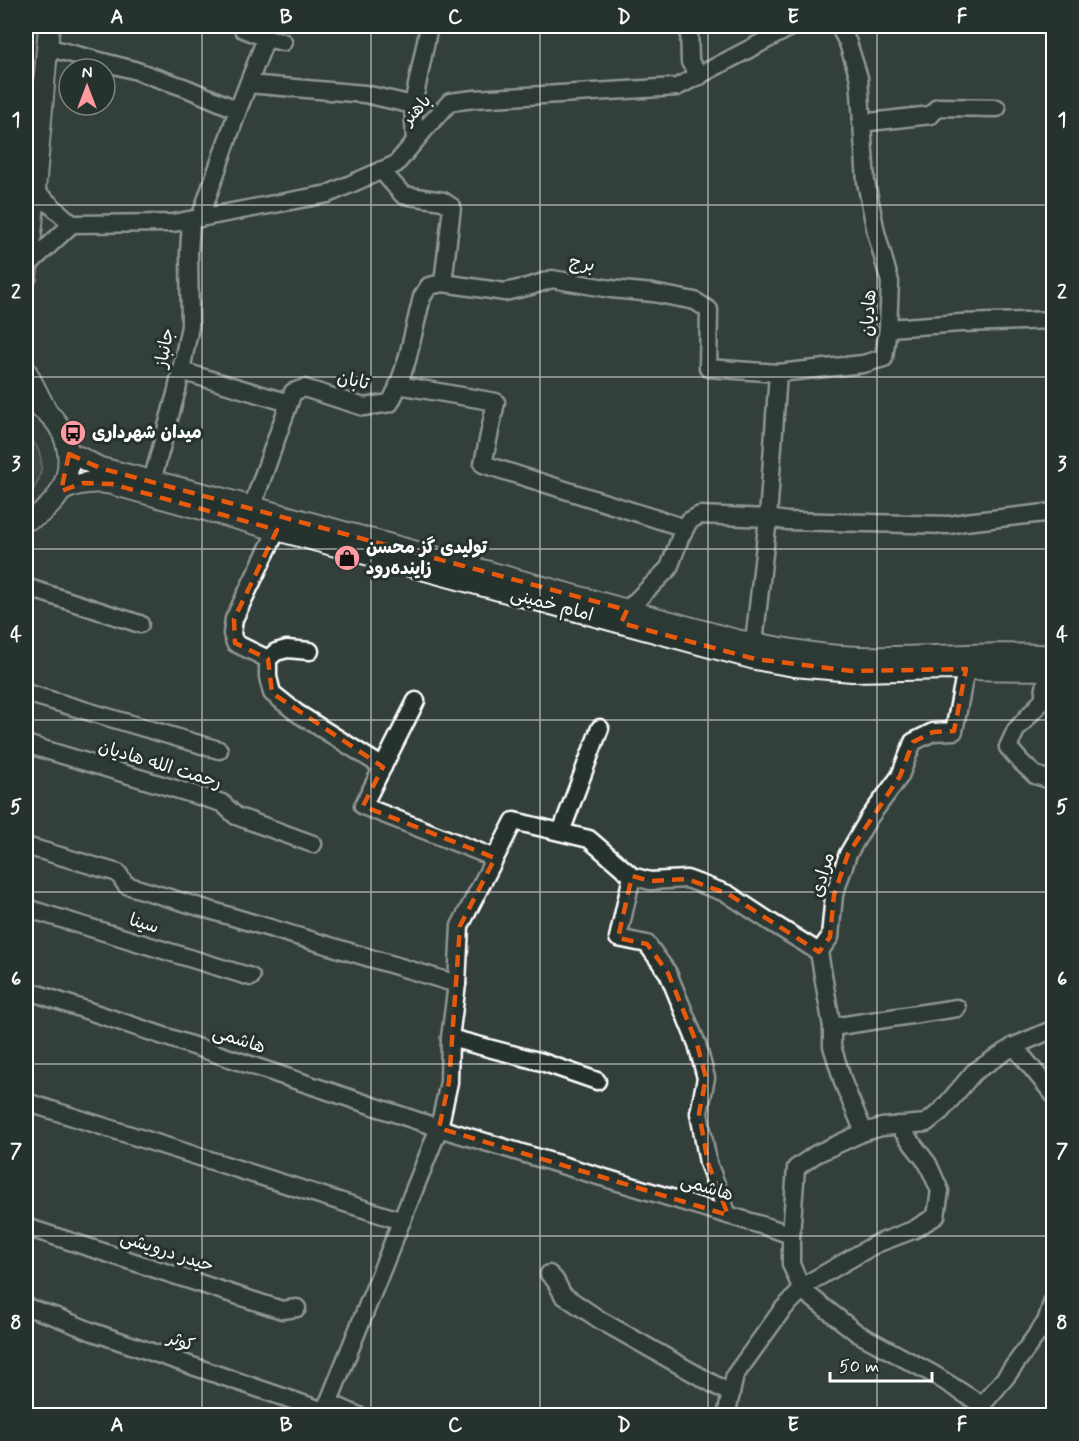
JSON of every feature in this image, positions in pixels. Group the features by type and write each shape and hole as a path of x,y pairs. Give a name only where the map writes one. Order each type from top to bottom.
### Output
{"main road":[{"path":"26,271 49,26"},
{"path":"26,371 47,412 58,424 69,454 69,470 56,500 27,522"},
{"path":"26,401 47,412"},
{"name":"امام خمینی","path":"69,454 100,468 252,507 624,616 755,659 794,666 852,671 1052,666"},
{"name":"امام خمینی","path":"61,491 83,483 112,484 277,530 624,616 754,643 807,652 859,657 1030,654 1052,666"}],"street":[{"path":"244,26 243,29 283,42"},
{"path":"415,141 413,105 429,26"},
{"path":"689,26 690,62 700,76"},
{"name":"باهنر","path":"72,224 173,223 328,194 396,164 450,102 677,87 793,26"},
{"name":"هادیان","path":"778,373 863,364 884,358 890,282 876,232 866,182 859,78 848,43 839,26"},
{"name":"جانباز","path":"152,481 177,390 189,326 189,254 195,219 266,38"},
{"path":"46,47 135,70 238,110"},
{"path":"248,84 365,94 413,105"},
{"path":"861,123 931,115 938,107 997,108"},
{"path":"381,170 403,195 443,201 452,207 443,283"},
{"path":"26,271 72,224 35,191"},
{"name":"برج","path":"443,283 505,292 552,279 695,301 709,310 708,368 778,373"},
{"name":"تابان","path":"289,403 293,392 304,388 364,406 390,402 407,360 422,297 429,286 443,283"},
{"path":"888,328 1053,320"},
{"path":"181,372 289,403 252,507"},
{"path":"754,643 768,518 778,373"},
{"path":"398,385 496,402 483,464 686,528"},
{"path":"624,616 669,568 689,521 700,515 950,525 1053,512"},
{"path":"268,659 235,643 232,634 234,619 277,530"},
{"path":"26,587 140,624"},
{"path":"310,651 287,649 276,652 268,659 268,677 272,693 297,713 383,767"},
{"path":"1052,666 1043,700 1016,730 1008,747 1035,775 1053,781"},
{"name":"مرادی","path":"819,952 830,937 834,895 848,854 869,818 900,776 913,742 933,732 954,731 966,669"},
{"path":"26,693 219,750"},
{"path":"416,701 363,806 495,858"},
{"path":"561,832 600,728"},
{"name":"رحمت الله هادیان","path":"26,744 222,803 236,816 314,844"},
{"path":"325,1409 440,1128 449,1082 450,1038 457,984 460,926 514,821 589,839 632,876 650,881 687,879 728,894 819,952 832,1027 832,1046 844,1085 864,1132"},
{"path":"26,846 118,873 126,885 457,984"},
{"path":"632,876 618,938 647,944 668,972 697,1044 706,1078 699,1113 708,1162 728,1215"},
{"name":"سینا","path":"26,908 251,976"},
{"name":"هاشمی","path":"26,990 440,1128 791,1235"},
{"path":"832,1027 957,1008"},
{"path":"1053,1029 1014,1046 974,1072 941,1112 926,1123 882,1126 864,1132 816,1154 796,1168 791,1235 791,1264 802,1290 857,1333 933,1374 980,1410 1046,1322 1053,1297"},
{"path":"450,1038 542,1062 597,1081"},
{"path":"1014,1046 1053,1095"},
{"path":"26,1102 402,1221"},
{"path":"726,1416 735,1375 782,1310 810,1282 876,1244 913,1230 936,1216 940,1191 928,1164 898,1125"},
{"name":"حیدر درویشی","path":"26,1227 282,1310 297,1308"},
{"path":"549,1275 555,1280 563,1295 600,1320 731,1394"},
{"name":"کوثر","path":"26,1307 93,1332 325,1409 359,1416"}],"highlighted area":[{"path":"69,454 100,468 627,610 621,623 755,659 852,671 966,669 954,731 933,732 913,742 900,776 848,854 834,895 830,937 819,952 728,894 687,879 650,881 632,876 618,938 647,944 668,973 697,1044 706,1078 699,1113 708,1163 728,1215 439,1128 449,1082 460,926 495,858 363,806 383,767 272,693 268,659 235,643 234,619 277,530 112,484 83,483 61,491"}],"shaded area":[{"path":"26,434 38,449 41,466 37,483 26,499"}],"place":[{"name":"میدان شهرداری","path":"73,433"},
{"name":"تولیدی گز محسن زاینده‌رود","path":"347,558"}]}
